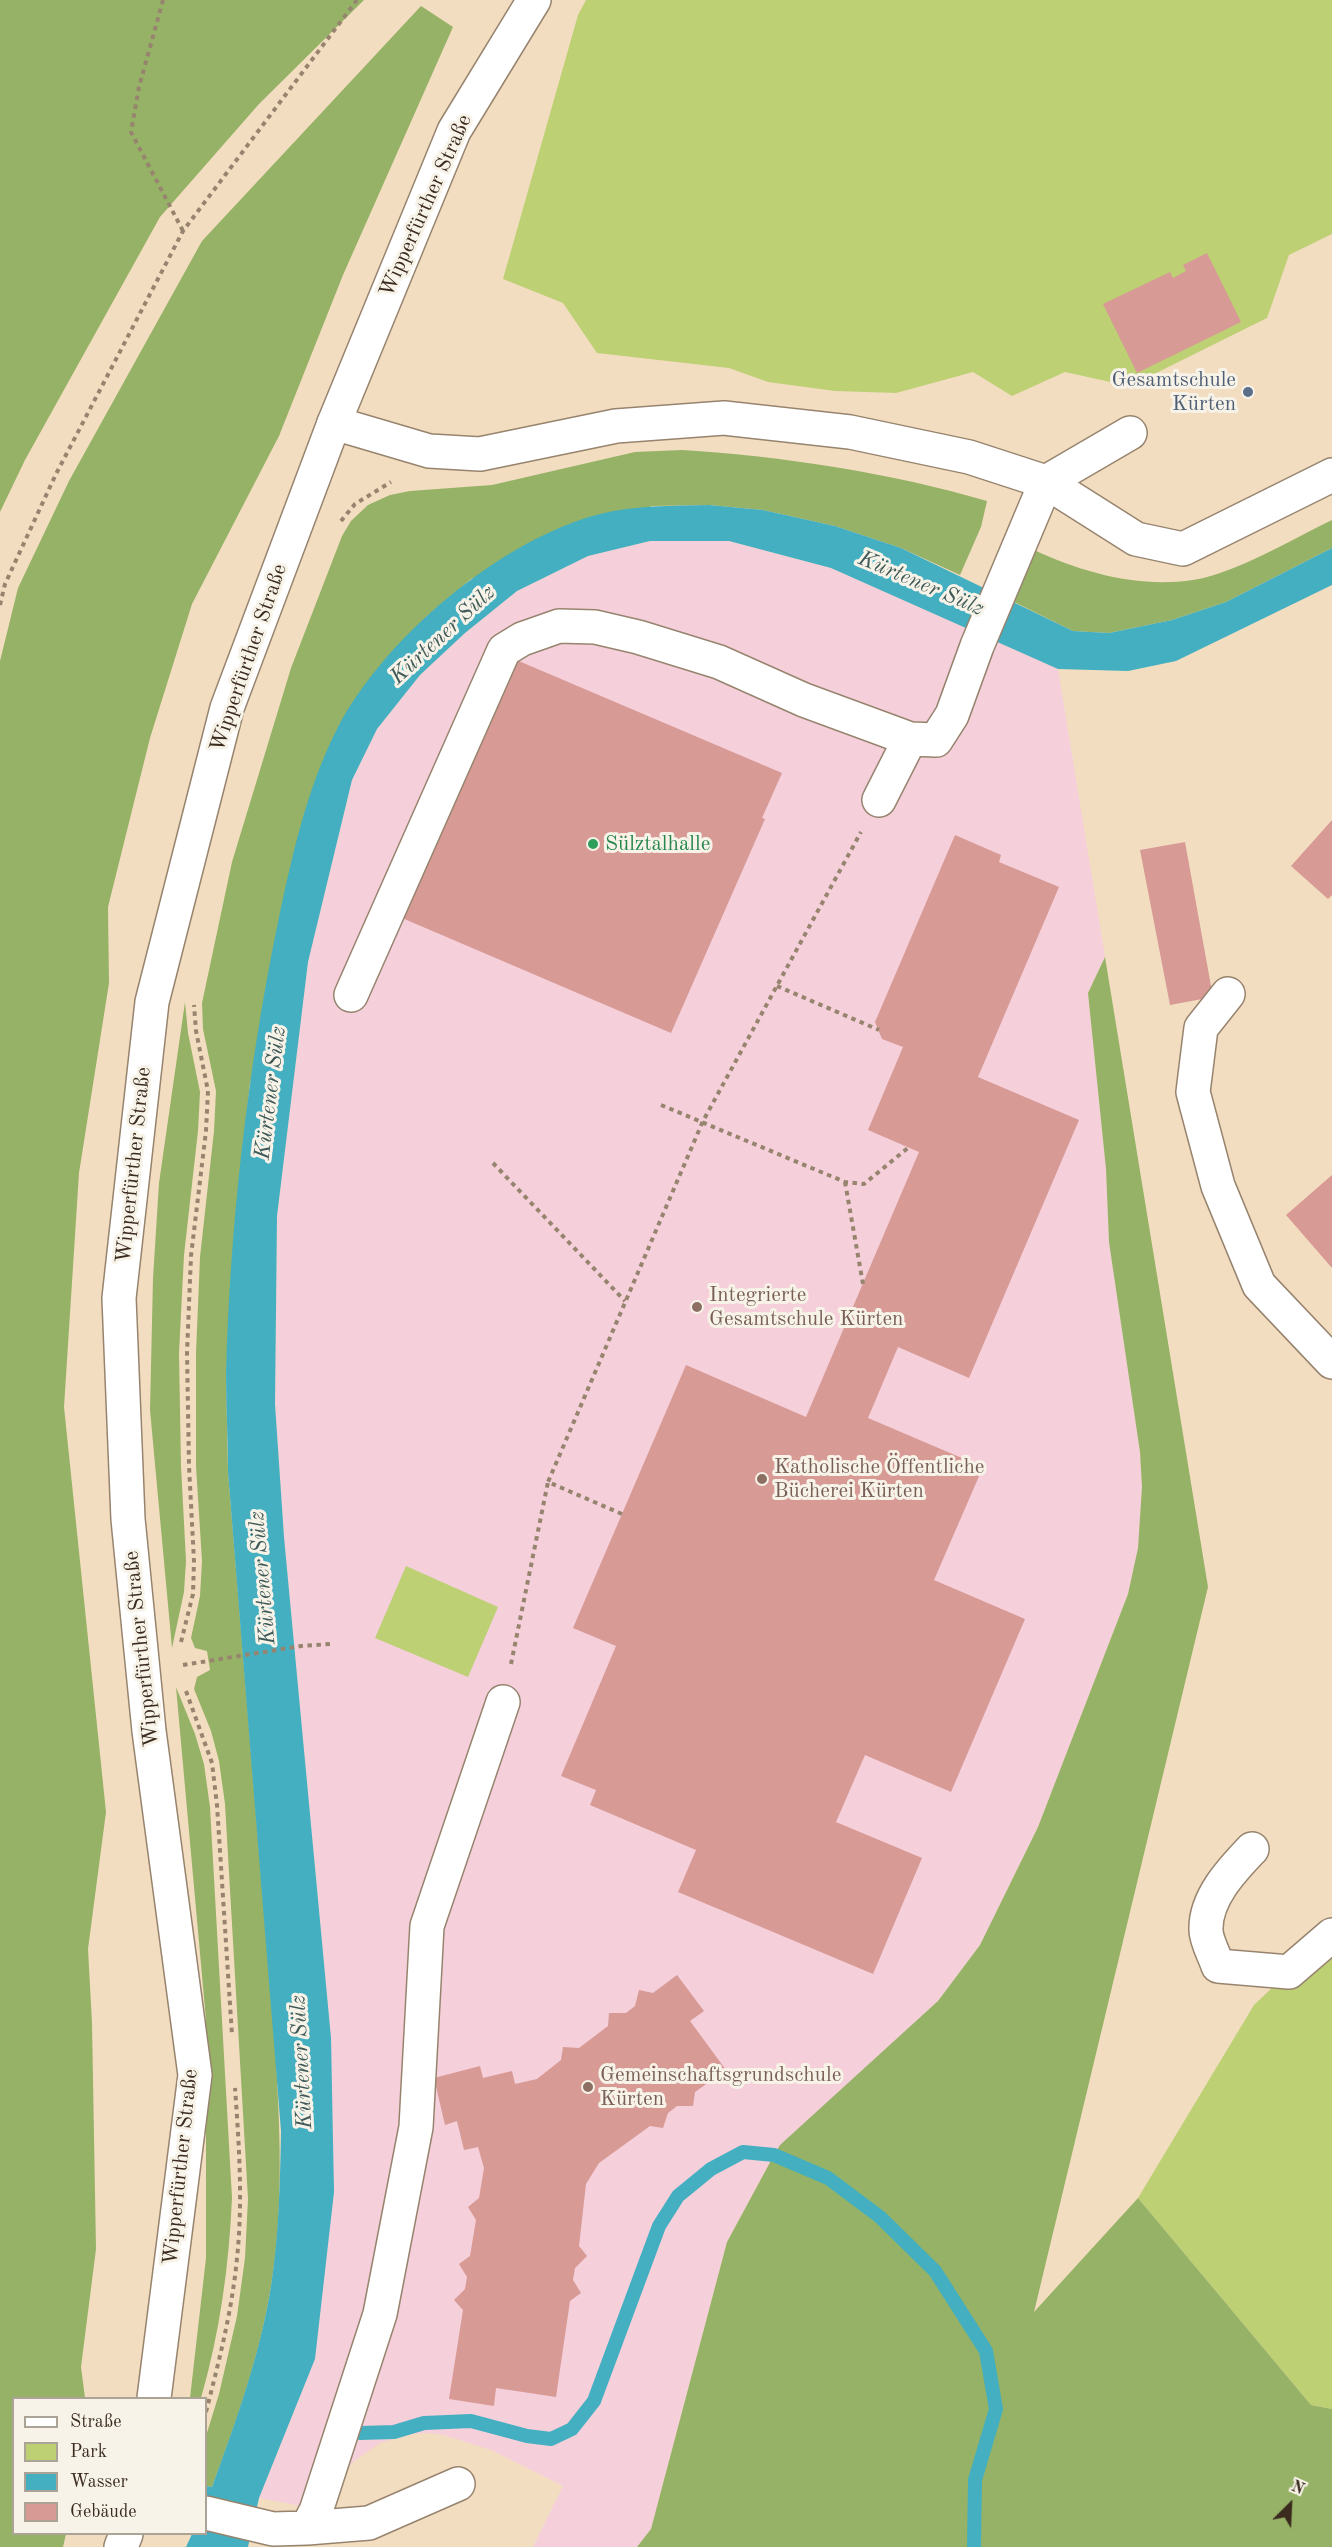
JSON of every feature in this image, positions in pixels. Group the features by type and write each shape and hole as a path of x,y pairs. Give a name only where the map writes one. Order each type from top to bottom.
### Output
{"main road":[{"name":"Wipperfürther Straße","path":"154,2397 195,2075 149,1731 128,1519 119,1298 152,1002 227,708 333,423 454,131 534,0"},
{"path":"333,423 429,451 480,454 616,426 724,418 850,432 969,457 1046,482 1136,539 1183,549 1332,475"},
{"path":"351,995 504,650 522,639 559,626 596,627 638,637 719,662 804,700 910,739 936,740 952,715 977,646 1046,482 1130,434"},
{"path":"879,800 910,739"},
{"path":"1228,994 1201,1028 1192,1092 1218,1186 1259,1285 1332,1362"},
{"path":"311,2520 380,2314 416,2127 427,1926 503,1702"},
{"path":"1252,1849 1228,1874 1210,1909 1206,1931 1218,1966 1289,1972 1332,1935"},
{"path":"207,2513 273,2529 311,2520 369,2523 458,2484"}],"path":[{"path":"163,0 139,87 131,132 183,231"},
{"path":"0,605 5,584 57,474 183,231 357,0"},
{"path":"335,529 355,504 388,485 429,451"},
{"path":"503,1702 548,1482 702,1121 879,800"},
{"path":"777,986 879,1030"},
{"path":"184,1676 181,1642 193,1594 194,1561 189,1466 189,1310 208,1091 196,1031 194,1002"},
{"path":"662,1105 845,1182 864,1184 909,1147"},
{"path":"493,1163 625,1301"},
{"path":"845,1182 863,1284"},
{"path":"548,1482 622,1514"},
{"path":"183,1665 301,1646 330,1644"},
{"path":"185,1688 212,1763 218,1805 232,2041"},
{"path":"207,2408 230,2314 237,2258 240,2198 235,2076"}],"shaded area":[{"name":"Integrierte Gesamtschule Kürten","path":"650,541 729,541 831,568 1058,669 1105,957 1088,993 1106,1169 1109,1242 1140,1452 1142,1487 1138,1548 1128,1594 1038,1827 980,1945 938,2001 774,2155 727,2242 651,2529 637,2547 533,2547 563,2486 491,2450 444,2435 411,2434 380,2443 353,2462 343,2475 332,2512 259,2498 315,2359 331,2038 284,1537 275,1403 277,1216 308,962 352,780 377,729 420,675 465,633 517,591 588,556"}],"green space":[{"path":"0,0 364,0 259,104 160,217 25,460 0,512"},
{"path":"586,0 1332,0 1332,234 1289,255 1267,318 1134,384 1115,383 1065,372 1012,396 973,372 896,393 835,391 768,382 729,368 597,353 563,303 503,279 578,15"},
{"path":"421,6 453,27 343,275 279,436 192,604 150,738 108,907 109,983 79,1173 64,1407 106,1812 88,1949 92,2023 96,2249 81,2367 85,2397 12,2397 12,2535 66,2535 63,2547 0,2547 0,661 18,588 69,481 202,241"},
{"path":"682,450 797,461 913,482 987,501 981,527 960,575 901,548 835,526 763,510 709,505 652,506 471,579 426,617 395,650 250,1083 238,1193 226,1376 228,1472 275,2046 279,2196 275,2256 261,2338 212,2487 207,2486 207,2433 219,2394 237,2316 245,2258 248,2199 225,1804 219,1761 211,1731 194,1689 197,1677 210,1670 207,1651 195,1648 191,1638 200,1596 202,1561 196,1466 196,1353 200,1257 214,1131 216,1091 203,1029 202,1003 232,862 291,668 342,536 351,521 368,505 390,495 410,491 492,485 635,452"},
{"path":"1332,520 1332,548 1226,602 1172,620 1109,633 1073,631 1012,601 1034,550 1072,566 1112,577 1152,582 1193,580 1246,563"},
{"path":"1105,957 1208,1587 1034,2312 1138,2198 1311,2405 1332,2409 1332,2547 637,2547 651,2529 727,2242 780,2145 938,2001 980,1945 1038,1827 1128,1594 1138,1548 1142,1487 1140,1452 1109,1242 1106,1169 1088,993"},
{"path":"185,1002 188,1033 200,1092 198,1131 184,1255 179,1353 181,1466 186,1561 184,1592 172,1648 150,1410 153,1278 159,1183"},
{"path":"406,1566 498,1607 468,1677 375,1638"},
{"path":"176,1687 204,1764 210,1807 232,2198 229,2249 213,2348 201,2397 190,2397 206,2258 206,2020"},
{"path":"1332,1931 1332,2409 1311,2405 1138,2198 1254,2005"}],"water":[{"name":"Kürtener Sülz","path":"709,505 763,510 835,526 901,548 1073,631 1109,633 1172,620 1226,602 1332,548 1332,585 1176,661 1128,671 1058,669 831,568 729,541 650,541 588,556 517,591 465,633 420,675 377,729 352,780 308,962 277,1216 275,1404 284,1537 331,2038 334,2192 315,2359 259,2498 248,2547 186,2547 192,2535 207,2535 207,2486 212,2487 261,2337 274,2267 280,2189 281,2131 228,1472 226,1375 231,1262 249,1094 266,982 294,851 308,801 337,729 357,695 414,628 485,569 524,545 562,527 600,514 654,506"}],"building":[{"path":"1207,253 1241,322 1137,373 1103,304 1170,272 1173,278 1186,271 1183,265"},
{"name":"Sülztalhalle","path":"514,659 782,773 762,818 765,819 671,1033 402,918"},
{"path":"1332,820 1332,895 1328,899 1291,866"},
{"path":"955,835 1001,855 999,862 1059,887 978,1077 1079,1120 969,1378 898,1347 868,1418 983,1467 934,1580 1025,1619 951,1792 865,1755 836,1822 922,1858 873,1974 678,1892 696,1850 590,1805 596,1790 561,1776 616,1646 573,1628 686,1365 806,1417 919,1152 868,1130 903,1047 882,1039 875,1022"},
{"path":"1185,842 1213,997 1170,1005 1140,850"},
{"path":"1332,1175 1332,1268 1286,1215"},
{"path":"677,1975 704,2011 690,2021 726,2070 695,2092 693,2106 677,2106 668,2113 663,2128 650,2126 599,2163 586,2184 579,2246 587,2256 575,2268 573,2280 581,2293 570,2301 556,2397 496,2388 494,2406 449,2399 463,2310 454,2300 465,2289 467,2277 459,2264 470,2256 476,2220 468,2207 479,2198 484,2168 478,2147 464,2150 457,2121 445,2125 434,2078 480,2066 483,2078 512,2071 515,2084 537,2079 561,2060 563,2047 579,2048 608,2026 609,2013 626,2013 635,2006 639,1990 653,1993"}],"waterway":[{"path":"360,2433 394,2432 424,2423 471,2421 527,2436 551,2439 572,2429 594,2401 659,2226 678,2196 711,2169 743,2152 774,2155 828,2178 880,2217 935,2271 986,2351 996,2409 975,2480 974,2547"}],"place":[{"name":"Gesamtschule Kürten","path":"1248,392"},
{"name":"Sülztalhalle","path":"593,844"},
{"name":"Integrierte Gesamtschule Kürten","path":"697,1307"},
{"name":"Katholische Öffentliche Bücherei Kürten","path":"762,1479"},
{"name":"Gemeinschaftsgrundschule Kürten","path":"588,2087"}]}
